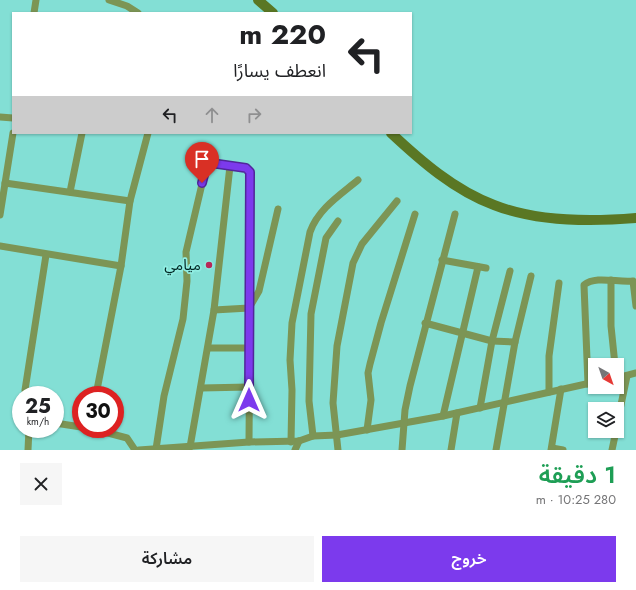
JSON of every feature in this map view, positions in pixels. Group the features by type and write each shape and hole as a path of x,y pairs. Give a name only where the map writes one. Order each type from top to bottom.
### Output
{"main road":[{"path":"258,0 272,12"},
{"path":"392,134 420,159 453,184 482,200 503,208 525,214 567,218 636,218"}],"street":[{"path":"34,12 36,0"},
{"path":"109,0 127,6 136,12"},
{"path":"0,117 12,118"},
{"path":"0,216 14,134"},
{"path":"70,192 82,134"},
{"path":"98,386 121,266 130,201 148,134"},
{"path":"156,449 164,396 183,319 187,281 186,252 206,167 211,163 246,168 251,174 249,442"},
{"path":"190,447 214,310 230,166"},
{"path":"291,442 292,390 290,360 292,323 310,232 313,222 322,211 358,180"},
{"path":"5,183 130,201"},
{"path":"338,450 333,403 337,346 353,263 362,244 397,201"},
{"path":"249,308 258,291 262,279 278,209"},
{"path":"367,430 371,400 368,373 370,364 380,323 416,214"},
{"path":"402,450 404,423 410,386 425,323 455,214"},
{"path":"313,436 309,401 311,314 326,238 338,221"},
{"path":"0,246 46,255 121,266"},
{"path":"26,386 46,255"},
{"path":"442,260 486,268"},
{"path":"443,416 478,267"},
{"path":"480,408 492,341 510,271"},
{"path":"496,450 503,402 515,342 531,276"},
{"path":"589,358 584,285 588,282 611,280 634,283 636,306"},
{"path":"611,280 611,326 614,358"},
{"path":"549,392 550,356 559,282"},
{"path":"214,310 249,308"},
{"path":"425,323 492,341 515,342"},
{"path":"208,348 249,348"},
{"path":"624,377 636,373"},
{"path":"622,402 627,376"},
{"path":"139,450 249,442 299,441 313,436 337,435 443,416 588,384"},
{"path":"201,388 249,386"},
{"path":"561,389 551,449 563,450"},
{"path":"451,450 457,413"},
{"path":"124,437 127,438 135,450"},
{"path":"28,450 29,438"},
{"path":"612,450 615,438"},
{"path":"295,450 299,441"}],"place":[{"name":"ميامي","path":"209,265"}],"route":[{"path":"202,183 206,167 211,163 248,168 250,172 249,400"}]}
